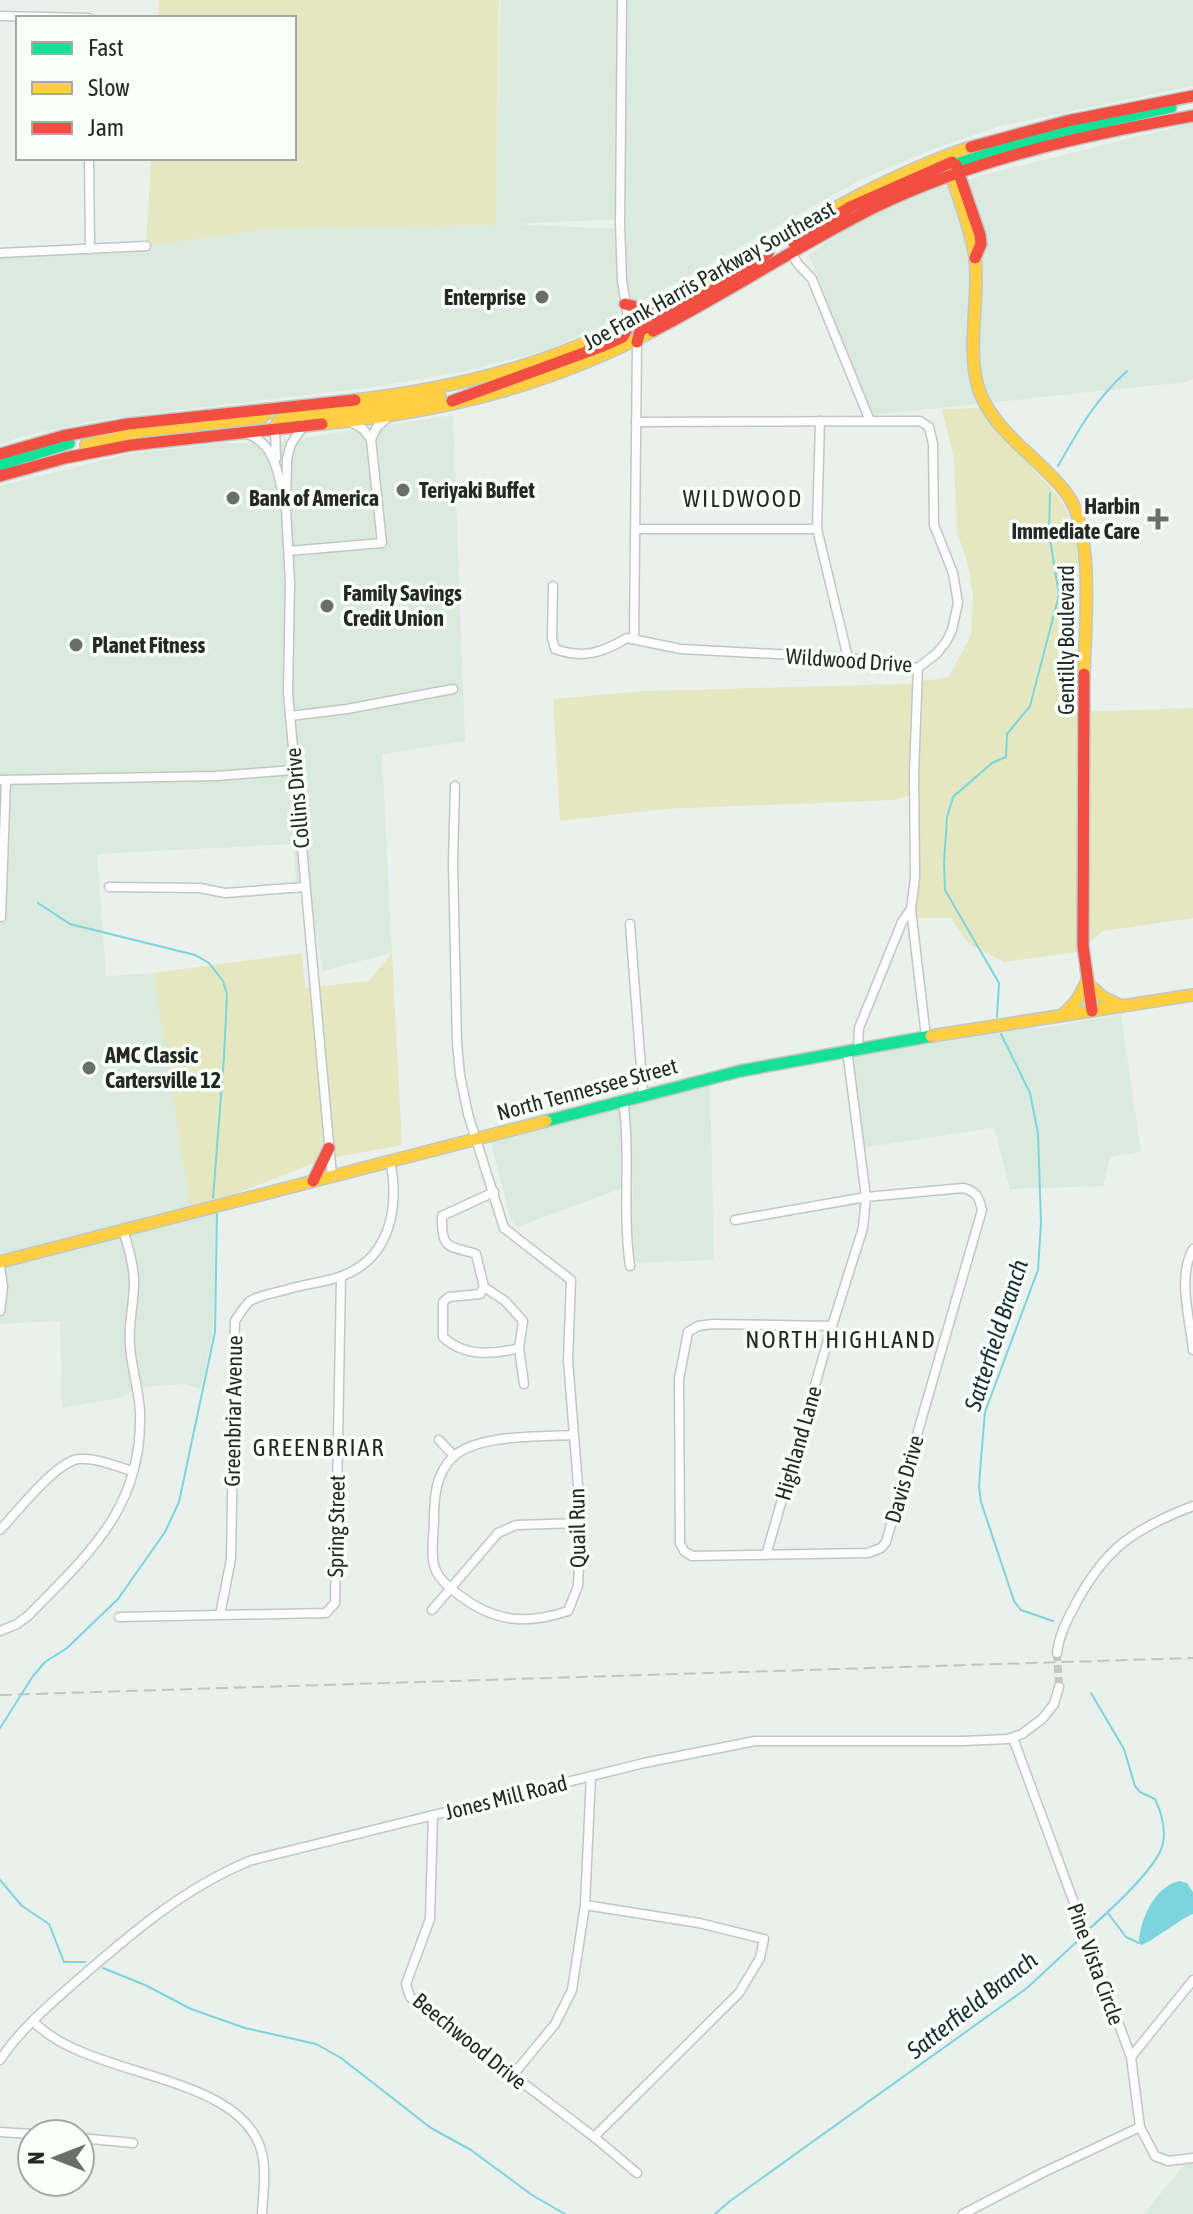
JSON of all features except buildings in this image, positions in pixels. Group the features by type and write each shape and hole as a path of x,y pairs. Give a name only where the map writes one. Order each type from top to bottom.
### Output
{"main road":[{"name":"Joe Frank Harris Parkway Southeast","path":"0,476 58,458 119,446 438,408 492,396 557,376 637,343 791,253 953,165 1063,121 1193,98"},
{"name":"Joe Frank Harris Parkway Southeast","path":"0,454 99,429 394,395 471,381 546,360 654,311 797,227 878,184 1193,113"},
{"path":"769,266 789,246 850,207 953,165"},
{"name":"Gentilly Boulevard","path":"953,165 975,258 974,358 980,392 996,421 1067,494 1078,513 1085,539 1083,929 1092,1011"},
{"path":"637,343 640,331 713,290 776,247 797,227"},
{"path":"625,304 654,311"},
{"path":"438,408 464,395 603,346 623,337 629,324"},
{"path":"275,428 283,418 409,403 453,392 471,381"},
{"path":"58,458 76,447 144,431 261,418 266,409"},
{"path":"0,465 97,435 99,429"},
{"path":"1062,1016 1077,1000 1087,982 1104,998 1122,1007"},
{"name":"North Tennessee Street","path":"0,1264 123,1229 754,1068 853,1049 1193,995"},
{"path":"313,1181 329,1148"}],"street":[{"path":"622,0 619,208 621,273 629,324"},
{"path":"89,160 90,249"},
{"path":"0,253 146,246"},
{"path":"636,422 870,421 812,279 791,253"},
{"path":"553,586 552,638 555,649 580,655 594,654 627,638 634,639 637,343"},
{"path":"371,439 380,423 390,416"},
{"path":"289,551 382,543 371,439 363,429 349,421"},
{"path":"820,421 817,529 848,658"},
{"name":"Wildwood Drive","path":"634,639 681,649 848,658 918,668 937,653 952,630 958,603 953,573 934,525 933,444 929,427 920,421 870,421"},
{"name":"Collins Drive","path":"304,425 287,454 290,716 332,1176"},
{"path":"275,428 277,467"},
{"path":"242,432 264,442 272,453 286,508"},
{"path":"637,529 817,529"},
{"path":"918,668 914,772 915,878 911,909 926,1037"},
{"path":"290,716 347,709 453,689"},
{"path":"1,917 3,780 216,776 294,770"},
{"name":"Quail Run","path":"450,1588 477,1609 505,1619 544,1619 568,1611 578,1586 581,1523 568,1360 571,1280 504,1228 474,1139 460,1075 453,863 455,786"},
{"path":"109,887 200,888 225,893 305,887"},
{"name":"Highland Lane","path":"766,1555 863,1228 866,1197 853,1049 902,922 911,909"},
{"path":"630,924 643,1094"},
{"path":"623,1100 625,1214 630,1266"},
{"name":"Greenbriar Avenue","path":"220,1615 231,1559 235,1321 250,1301 341,1277 373,1258 383,1245 393,1211 390,1160"},
{"name":"Davis Drive","path":"735,1220 866,1197 963,1188 971,1189 979,1196 982,1210 886,1542 881,1548 868,1553 766,1555 692,1556 684,1551 680,1543 679,1379 686,1338 692,1328 712,1324 832,1326"},
{"path":"494,1192 442,1216 448,1245 452,1249 476,1254 484,1287 505,1301 523,1321 519,1348 524,1384"},
{"path":"0,1631 29,1615 95,1546 120,1508 133,1471 139,1444 139,1401 129,1344 133,1271 123,1229"},
{"path":"1193,1249 1188,1258 1185,1284 1193,1350"},
{"path":"0,1264 3,1287 0,1311"},
{"name":"Spring Street","path":"119,1617 326,1613 335,1603 341,1277"},
{"path":"484,1287 480,1294 449,1297 443,1302 443,1337 463,1350 481,1353 519,1348"},
{"path":"450,1588 435,1569 434,1498 441,1475 454,1456 477,1443 572,1435"},
{"path":"439,1440 454,1456"},
{"path":"0,1530 56,1472 70,1462 87,1459 133,1471"},
{"path":"1057,1653 1065,1623 1083,1589 1107,1556 1135,1533 1193,1506"},
{"path":"432,1610 498,1533 516,1525 581,1523"},
{"path":"1013,1738 1032,1728 1047,1714 1059,1687"},
{"name":"Jones Mill Road","path":"0,2060 33,2021 136,1931 224,1873 263,1857 591,1776 755,1741 963,1741 1013,1738"},
{"name":"Pine Vista Circle","path":"1013,1738 1131,2057 1140,2127 1155,2156 1168,2161 1193,2158"},
{"path":"512,2076 567,2005 577,1973 585,1905 591,1776"},
{"name":"Beechwood Drive","path":"433,1815 430,1919 406,1989 410,1997 637,2173"},
{"path":"585,1905 699,1923 764,1939 760,1958 739,1993 594,2137"},
{"path":"1131,2057 1193,1980"},
{"path":"33,2021 57,2042 202,2094 233,2109 252,2130 263,2156 262,2214"},
{"path":"963,2214 1140,2127"},
{"path":"96,2140 133,2143"}],"shaded area":[{"path":"500,0 1193,0 1193,86 1000,126 933,149 860,180 643,301 632,301 626,277 623,219 511,224 617,229 618,319 544,351 461,372 374,387 105,419 23,436 0,444 0,253 146,246 273,229 496,225"},
{"path":"1193,123 1193,378 1186,382 872,415 809,255 877,206 991,173"},
{"path":"453,415 465,741 382,754 392,953 322,971 318,939 296,882 293,844 97,854 106,976 153,973 199,1209 217,1205 213,1331 201,1389 185,1384 138,1387 121,1398 62,1408 60,1321 0,1324 0,486 128,454 222,443 271,443"},
{"path":"1121,1014 1141,1152 1110,1157 1103,1186 1010,1189 994,1128 860,1148 847,1050 1012,1023 1039,1029"},
{"path":"710,1078 714,1260 630,1263 633,1184 517,1227 511,1220 492,1147 493,1134 568,1115 631,1107"},
{"path":"1193,2164 1193,2214 1144,2214 1184,2165"}],"green space":[{"path":"159,0 499,0 496,225 273,229 146,246 151,160 296,160 296,16 158,16"},
{"path":"981,408 1061,499 1075,531 1078,559 1076,712 1193,708 1193,918 1103,931 1077,952 1004,962 969,944 951,918 914,918 914,794 895,800 664,809 560,821 553,699 644,691 907,684 949,677 971,635 973,595 967,561 957,532 954,459 942,409"},
{"path":"302,953 305,988 369,981 392,953 402,1145 321,1160 191,1212 153,973"}],"water":[{"path":"1179,1881 1187,1883 1193,1892 1193,1914 1141,1945 1140,1932 1151,1904 1170,1884"}],"waterway":[{"name":"Satterfield Branch","path":"1058,466 1097,404 1127,371"},
{"name":"Satterfield Branch","path":"997,1017 999,983 945,890 947,817 953,797 992,763 1006,757 1007,734 1030,706 1059,595 1049,533 1050,493"},
{"path":"38,903 70,924 195,955 209,963 223,981 227,994 213,1198"},
{"name":"Satterfield Branch","path":"1001,1034 1030,1093 1038,1133 1041,1223 1038,1270 985,1412 979,1487 981,1502 1014,1601 1021,1610 1053,1621"},
{"path":"0,1728 45,1662 67,1648 118,1599 165,1532 179,1502 215,1332 217,1214"},
{"name":"Satterfield Branch","path":"1088,1930 1152,1864 1163,1843 1164,1832 1155,1799 1135,1786 1124,1749 1091,1693"},
{"path":"0,1880 22,1906 49,1924 64,1962 85,1962"},
{"path":"1107,1912 1126,1937 1139,1943"},
{"name":"Satterfield Branch","path":"715,2214 1027,1988 1084,1935"},
{"path":"103,1968 191,2009 245,2028 316,2044 341,2058 431,2128 471,2150 532,2195 565,2214"}],"tunnel":[{"path":"1057,1653 1059,1687"}],"railway":[{"path":"0,1695 1193,1658"}],"traffic: fast":[{"path":"950,166 1055,133 1171,107"},
{"path":"0,465 69,443"},
{"path":"546,1121 740,1071 931,1036"}],"traffic: slow":[{"path":"355,400 420,391 484,377 577,346 653,310 876,187 971,147"},
{"path":"950,170 975,258 973,344 980,393 997,422 1067,494 1082,532 1086,581 1084,674"},
{"path":"322,424 409,412 492,394 573,367 653,331"},
{"path":"275,428 283,418 383,407 440,396"},
{"path":"86,445 144,431 261,418 266,409"},
{"path":"1063,1015 1077,1000 1087,981"},
{"path":"1087,983 1104,998 1122,1006"},
{"path":"931,1036 1193,995"},
{"path":"0,1262 546,1121"}],"traffic: jam":[{"path":"971,147 1067,121 1193,96"},
{"path":"653,331 848,221 915,189 1032,150 1193,116"},
{"path":"794,243 850,207 952,162"},
{"path":"956,165 980,235 981,244 975,258"},
{"path":"637,342 640,331 713,290 768,253"},
{"path":"625,304 651,311"},
{"path":"452,401 603,346 623,337 629,324"},
{"path":"0,454 63,436 128,424 355,400"},
{"path":"0,476 65,458 131,445 322,424"},
{"path":"1084,674 1083,946 1092,1011"},
{"path":"313,1181 329,1148"}],"place":[{"name":"Enterprise","path":"542,297"},
{"name":"Teriyaki Buffet","path":"403,490"},
{"name":"Bank of America","path":"233,498"},
{"name":"Harbin Immediate Care","path":"1158,519"},
{"name":"Family Savings Credit Union","path":"327,606"},
{"name":"Planet Fitness","path":"76,645"},
{"name":"AMC Classic Cartersville 12","path":"89,1068"}],"district":[{"name":"WILDWOOD","path":"743,498"},
{"name":"NORTH HIGHLAND","path":"841,1339"},
{"name":"GREENBRIAR","path":"319,1447"}]}
